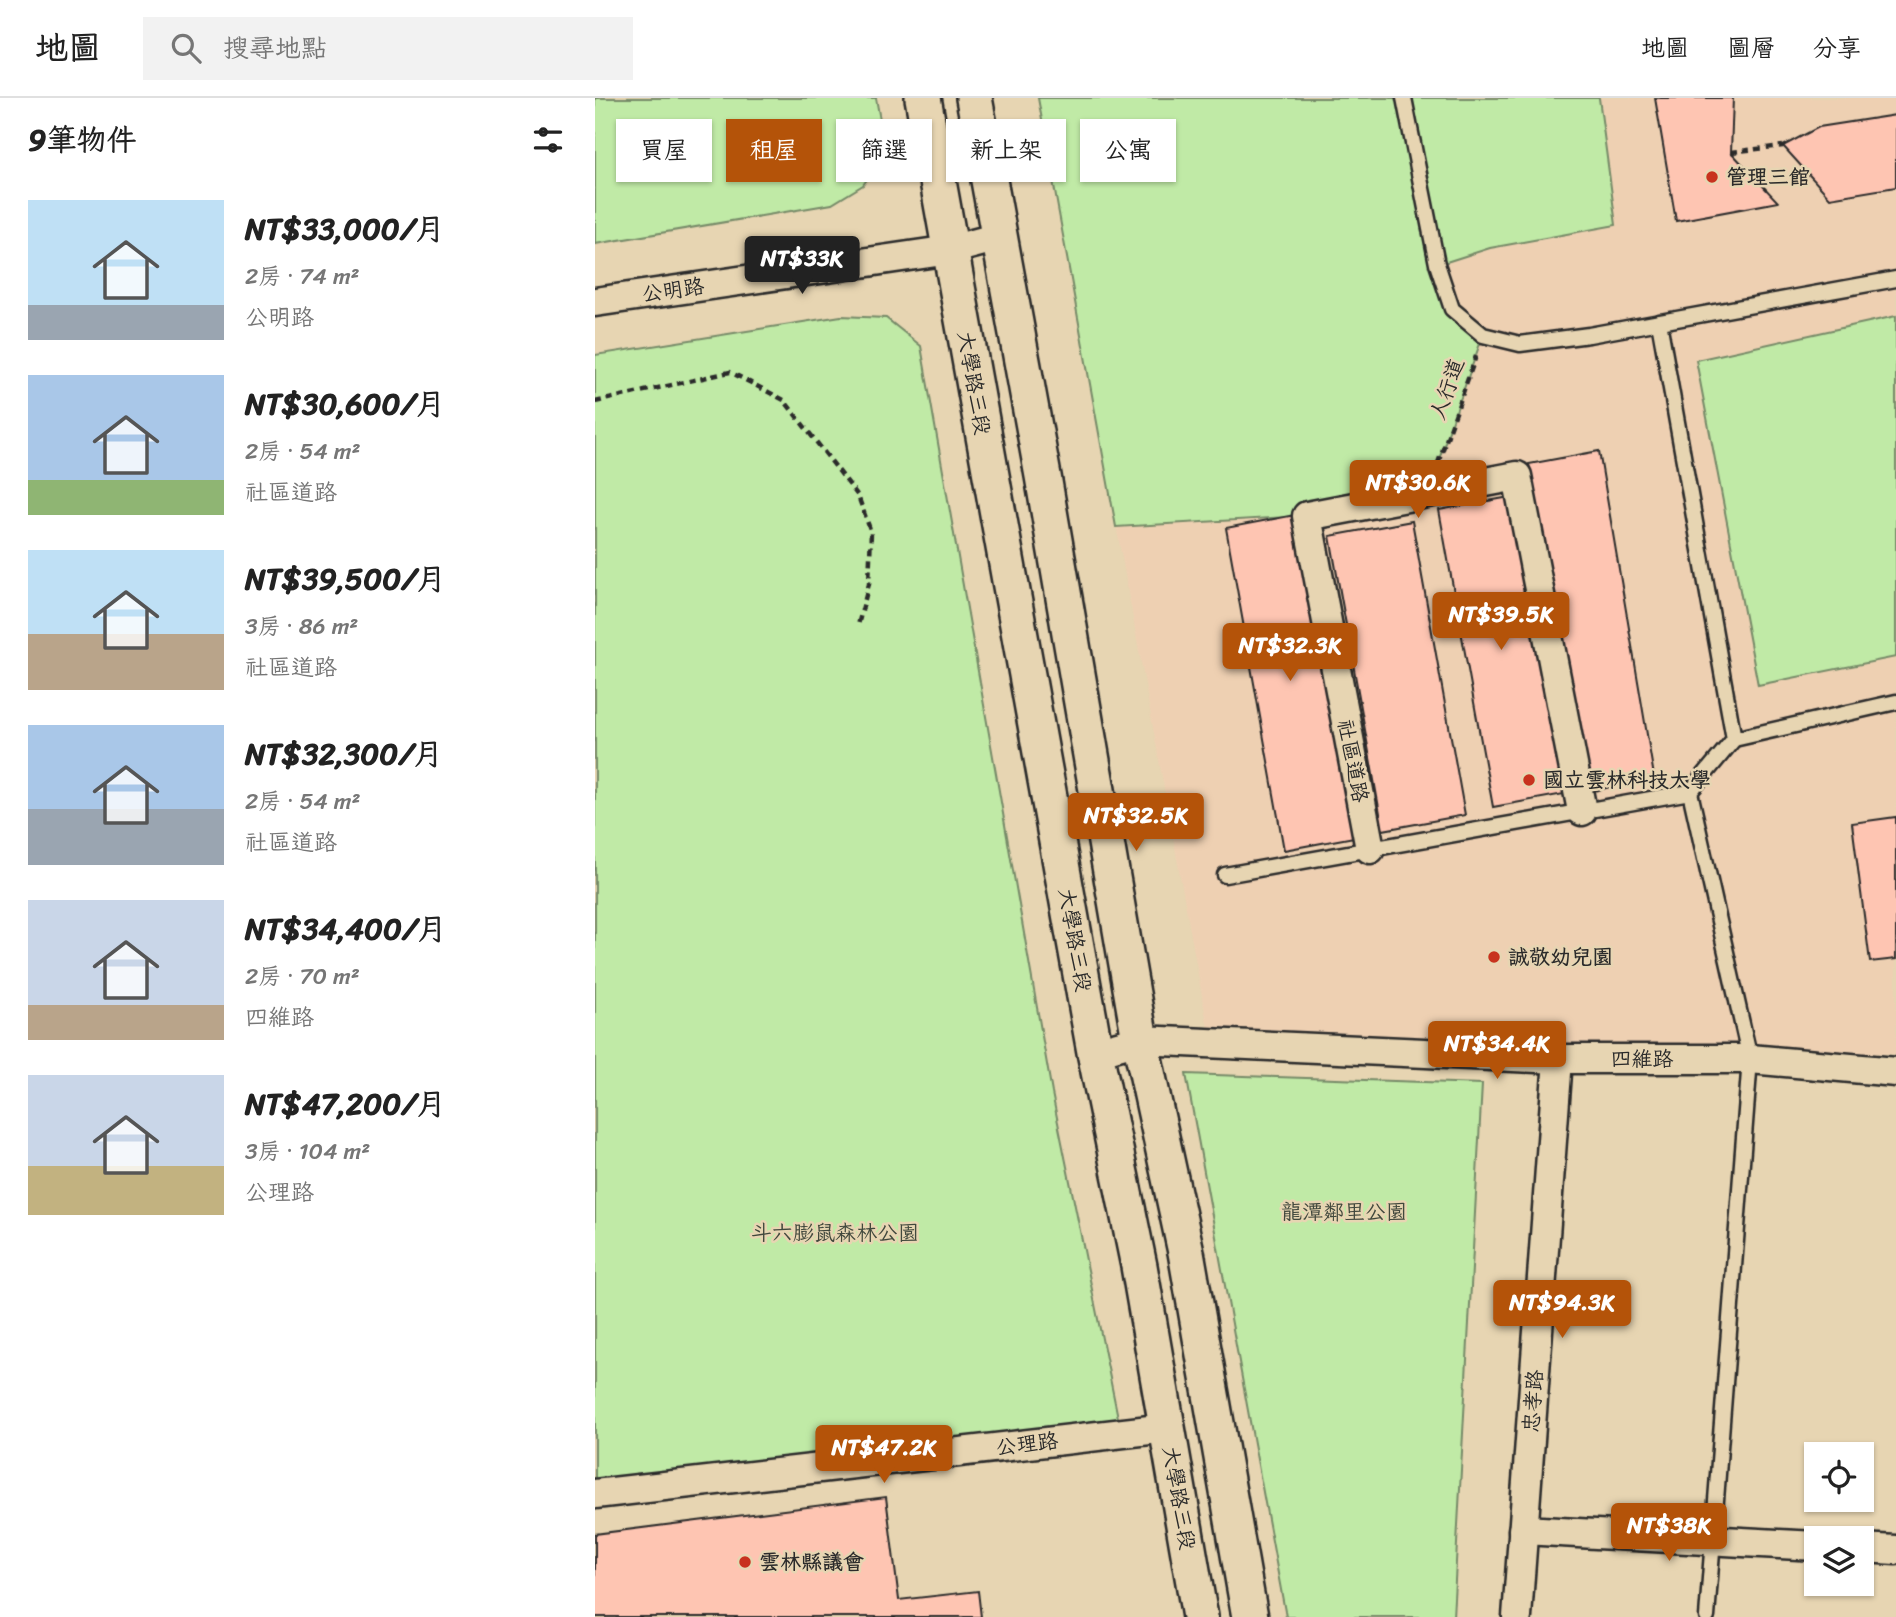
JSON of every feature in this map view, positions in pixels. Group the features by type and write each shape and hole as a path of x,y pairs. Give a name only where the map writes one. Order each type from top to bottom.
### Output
{"street":[{"name":"大學路三段","path":"923,98 1095,1052 1139,1266 1200,1617"},
{"path":"974,98 1043,476 1140,1040 1186,1252 1250,1617"},
{"name":"公明路","path":"595,302 950,250 999,237"},
{"name":"社區道路","path":"1370,849 1307,516 1517,476 1582,811"},
{"name":"四維路","path":"1095,1052 1140,1040 1558,1059 1750,1059 1896,1072"},
{"name":"忠孝路","path":"1517,1617 1558,1059"},
{"name":"公理路","path":"595,1494 1167,1428"},
{"path":"1524,1530 1804,1545"},
{"path":"1874,1549 1896,1550"}],"lane":[{"path":"1404,98 1437,264 1452,309 1483,334 1520,344 1896,279"},
{"path":"1659,322 1734,738"},
{"path":"1225,875 1690,792 1734,738 1896,702"},
{"path":"1690,792 1750,1059 1707,1617"}],"path":[{"path":"1731,152 1783,146"},
{"name":"人行道","path":"1427,493 1483,334"},
{"path":"595,402 730,372 783,400 858,496 871,532 869,584 857,625"}],"shaded area":[{"name":"國立雲林科技大學","path":"1038,98 1896,98 1896,1054 1209,1034 1053,182 1066,182 1066,119 1042,119"}],"green space":[{"path":"595,98 876,98 880,119 836,119 836,182 865,182 832,204 595,244"},
{"path":"1038,98 1599,98 1616,225 1490,248 1437,265 1452,309 1483,335 1427,493 1307,516 1116,527 1053,182 1066,182 1066,119 1042,119"},
{"name":"斗六膨鼠森林公園","path":"841,316 886,318 921,346 1052,1093 1124,1447 595,1500 595,355"},
{"path":"1896,316 1896,657 1758,685 1696,360"},
{"name":"龍潭鄰里公園","path":"1186,1074 1482,1084 1453,1617 1286,1617"}],"building":[{"name":"管理三館","path":"1655,98 1733,98 1731,152 1778,202 1676,221"},
{"path":"1896,115 1896,187 1830,198 1783,146 1819,127"},
{"path":"1599,451 1654,776 1590,792 1529,464"},
{"path":"1510,497 1564,794 1493,807 1439,510"},
{"path":"1295,515 1354,837 1284,850 1226,528"},
{"path":"1412,521 1465,815 1383,830 1330,536"},
{"path":"1896,817 1896,959 1870,962 1852,823"},
{"name":"雲林縣議會","path":"886,1497 899,1600 978,1591 981,1617 595,1617 595,1534"}],"place":[{"name":"管理三館","path":"1712,177"},
{"name":"國立雲林科技大學","path":"1529,780"},
{"name":"誠敬幼兒園","path":"1494,957"},
{"name":"雲林縣議會","path":"745,1562"}]}
